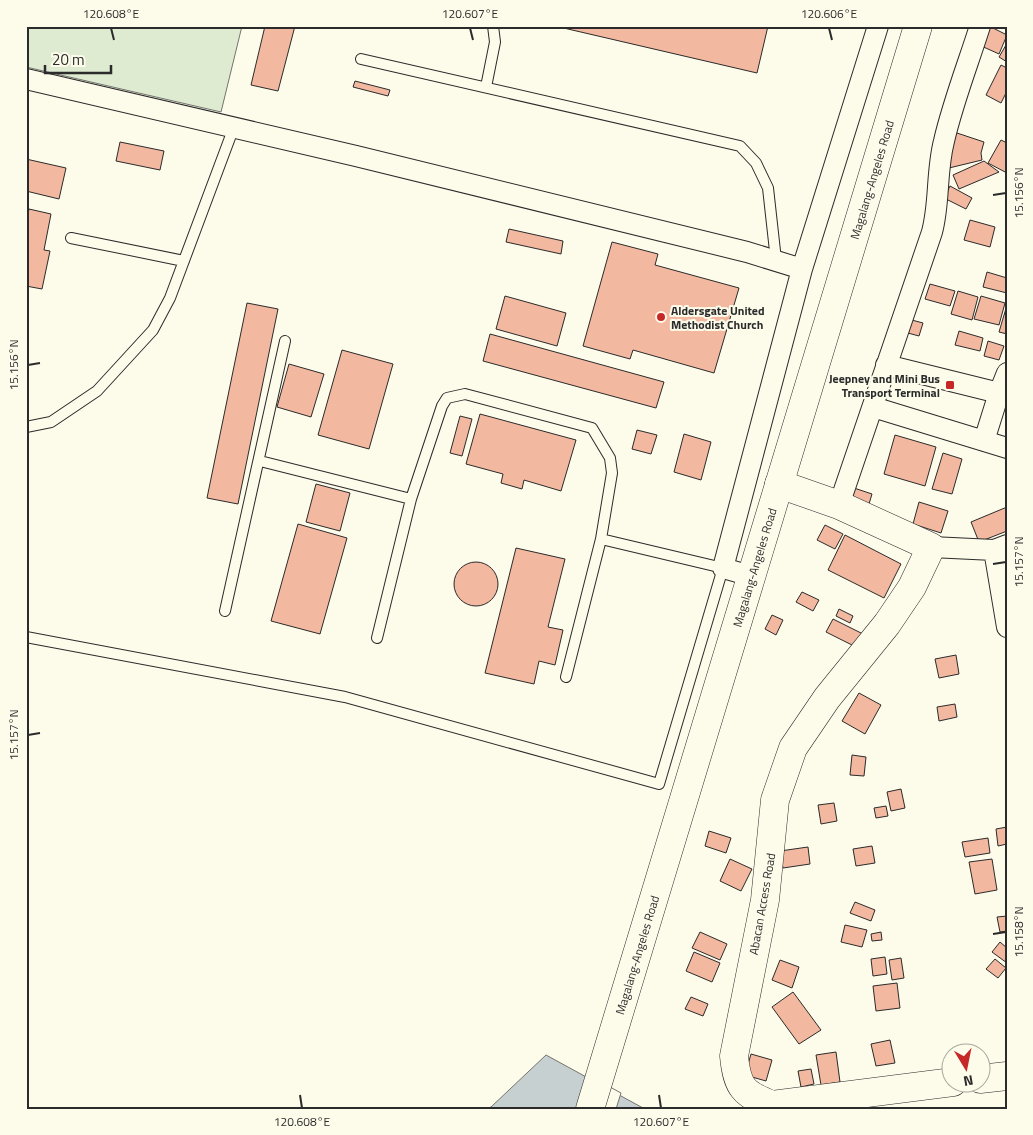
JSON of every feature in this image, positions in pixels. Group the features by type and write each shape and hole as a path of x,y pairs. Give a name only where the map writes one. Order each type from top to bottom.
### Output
{"main road":[{"name":"Magalang-Angeles Road","path":"590,1109 918,26"},
{"path":"779,484 838,505 932,547"},
{"name":"Abacan Access Road","path":"932,547 912,587 892,616 827,698 793,748 775,800 765,900 734,1056 736,1071 750,1096 772,1105 940,1084"},
{"path":"990,1078 1007,1076"}],"street":[{"path":"751,576 723,568 802,269 878,26"},
{"path":"838,505 936,219 937,179 944,139 980,26"},
{"path":"26,79 234,127 776,260 802,269"},
{"path":"886,365 999,393"},
{"path":"984,441 1007,373"},
{"path":"873,407 1007,448"},
{"path":"932,547 1001,548 1007,627"}],"lane":[{"path":"486,87 495,42 493,26"},
{"path":"361,59 740,146 756,163 768,188 776,260"},
{"path":"26,426 51,422 97,391 153,330 170,298 234,127"},
{"path":"71,238 184,261"},
{"path":"226,611 286,341"},
{"path":"378,638 411,499 442,406 448,398 466,394 592,428 610,458 612,473 601,539 566,677"},
{"path":"260,461 411,499"},
{"path":"26,637 345,697 659,784 723,568 601,539"}],"green space":[{"path":"26,26 242,26 221,112 26,67"}],"shaded area":[{"path":"546,1055 645,1109 485,1109 491,1107"}],"pier":[{"path":"588,1075 621,1093 616,1109 576,1109"}],"building":[{"path":"265,26 295,26 278,91 251,85"},
{"path":"555,26 768,26 757,73"},
{"path":"989,26 1007,35 999,54 977,44"},
{"path":"1007,45 1007,62 999,57"},
{"path":"1001,65 1007,68 1007,91 1001,103 986,95"},
{"path":"355,81 390,90 388,96 353,87"},
{"path":"954,132 984,142 981,153 982,160 949,168"},
{"path":"1001,140 1007,143 1007,173 988,163"},
{"path":"120,142 164,151 160,170 116,161"},
{"path":"26,159 66,168 59,199 26,191"},
{"path":"984,161 999,172 959,189 953,175"},
{"path":"950,186 972,198 966,209 944,198"},
{"path":"29,209 51,214 44,250 50,251 42,289 26,286 26,223"},
{"path":"970,220 995,227 990,247 964,240"},
{"path":"509,229 563,241 561,254 506,242"},
{"name":"Aldersgate United Methodist Church","path":"612,242 658,254 655,265 739,288 714,373 633,350 630,359 583,346"},
{"path":"987,272 1007,278 1007,293 983,287"},
{"path":"930,284 955,291 950,306 925,299"},
{"path":"958,291 978,297 972,320 951,314"},
{"path":"505,296 566,313 557,346 496,329"},
{"path":"981,296 1005,303 999,325 974,319"},
{"path":"247,303 278,309 238,504 207,498"},
{"path":"1007,305 1007,334 999,332"},
{"path":"908,319 923,323 919,336 904,332"},
{"path":"959,331 983,338 980,351 955,345"},
{"path":"490,334 664,382 656,408 483,361"},
{"path":"988,341 1004,346 999,360 984,356"},
{"path":"342,350 393,364 369,449 318,435"},
{"path":"289,364 324,374 311,417 277,407"},
{"path":"480,414 576,440 561,491 524,480 522,489 501,483 503,474 466,464"},
{"path":"460,416 472,419 462,456 450,453"},
{"path":"637,430 657,435 651,454 632,449"},
{"path":"684,434 711,442 701,480 674,472"},
{"path":"895,435 936,447 925,486 884,474"},
{"path":"943,453 962,459 952,494 932,489"},
{"path":"316,484 350,493 340,531 306,522"},
{"path":"854,488 872,494 869,504 851,499"},
{"path":"919,502 948,511 941,533 913,524"},
{"path":"1007,507 1007,531 979,542 971,522"},
{"path":"298,524 347,538 320,634 271,621"},
{"path":"825,525 843,534 835,549 817,540"},
{"path":"845,535 901,564 884,598 828,570"},
{"path":"516,548 565,559 548,627 563,630 555,665 539,661 534,684 485,673"},
{"path":"476,562 488,566 494,572 498,584 494,596 488,602 476,606 464,602 458,596 454,584 458,572 464,566"},
{"path":"802,592 819,600 813,611 796,602"},
{"path":"839,609 853,616 850,623 836,616"},
{"path":"772,615 783,620 776,635 765,629"},
{"path":"833,619 863,634 856,647 826,632"},
{"path":"956,655 959,674 939,678 935,659"},
{"path":"859,693 881,705 865,734 842,721"},
{"path":"955,704 957,717 939,721 937,707"},
{"path":"852,755 866,757 864,776 850,775"},
{"path":"901,789 905,808 891,811 887,792"},
{"path":"834,803 837,821 821,824 818,805"},
{"path":"886,806 888,816 876,818 874,808"},
{"path":"1007,827 1007,844 998,846 996,829"},
{"path":"709,831 731,838 726,853 705,846"},
{"path":"988,838 990,853 965,857 962,842"},
{"path":"872,846 875,863 856,866 853,849"},
{"path":"808,847 810,864 783,868 780,851"},
{"path":"730,859 752,869 741,891 720,881"},
{"path":"992,859 997,890 975,894 969,862"},
{"path":"855,902 875,910 871,921 850,913"},
{"path":"1007,916 1007,931 1000,932 997,917"},
{"path":"845,925 867,930 862,947 841,942"},
{"path":"700,932 727,944 720,960 692,948"},
{"path":"881,932 882,940 872,941 871,934"},
{"path":"1000,942 1007,948 1007,963 992,952"},
{"path":"694,952 720,963 712,982 686,971"},
{"path":"885,957 887,974 873,976 871,959"},
{"path":"901,958 904,978 892,980 889,960"},
{"path":"995,959 1006,968 998,978 986,969"},
{"path":"780,960 799,967 792,988 772,980"},
{"path":"897,983 900,1008 876,1011 873,986"},
{"path":"793,992 821,1030 799,1044 772,1007"},
{"path":"691,997 708,1004 703,1016 685,1009"},
{"path":"890,1040 895,1063 876,1066 871,1044"},
{"path":"836,1052 840,1082 821,1085 816,1055"},
{"path":"751,1054 772,1060 766,1081 745,1075"},
{"path":"811,1069 814,1084 801,1087 798,1071"}],"place":[{"name":"Aldersgate United Methodist Church","path":"661,317"},
{"name":"Jeepney and Mini Bus Transport Terminal","path":"950,385"}]}
